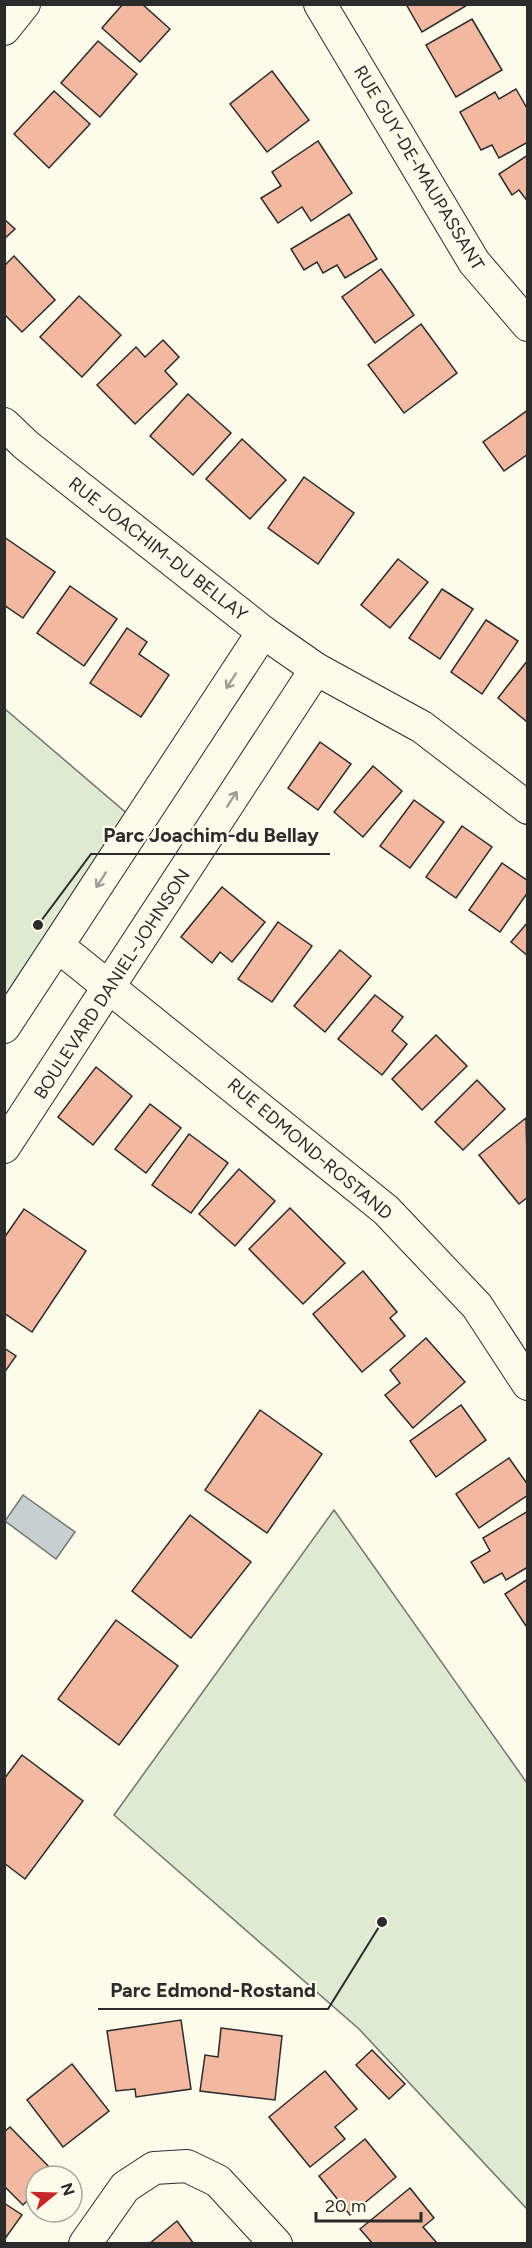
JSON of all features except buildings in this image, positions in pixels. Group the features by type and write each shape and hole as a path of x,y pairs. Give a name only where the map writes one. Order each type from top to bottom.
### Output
{"street":[{"path":"4,29 24,4"},
{"name":"RUE GUY-DE-MAUPASSANT","path":"320,4 474,262 528,325"},
{"name":"RUE JOACHIM-DU BELLAY","path":"4,424 26,445 263,632 316,669"},
{"path":"4,1027 263,632"},
{"path":"316,669 422,727 528,808"},
{"name":"BOULEVARD DANIEL-JOHNSON","path":"4,1147 111,987 316,669"},
{"name":"RUE EDMOND-ROSTAND","path":"58,947 111,987 386,1210 477,1306 528,1384"},
{"path":"85,2244 125,2187 154,2169 187,2166 218,2181 276,2244"}],"green space":[{"path":"5,709 138,823 5,1026"},
{"path":"334,1510 527,1783 527,2209 359,2029 114,1815"}],"shaded area":[{"path":"23,1495 75,1532 56,1559 5,1521"}],"place":[{"name":"Parc Joachim-du Bellay","path":"38,925"},
{"name":"Parc Edmond-Rostand","path":"382,1922"}]}
